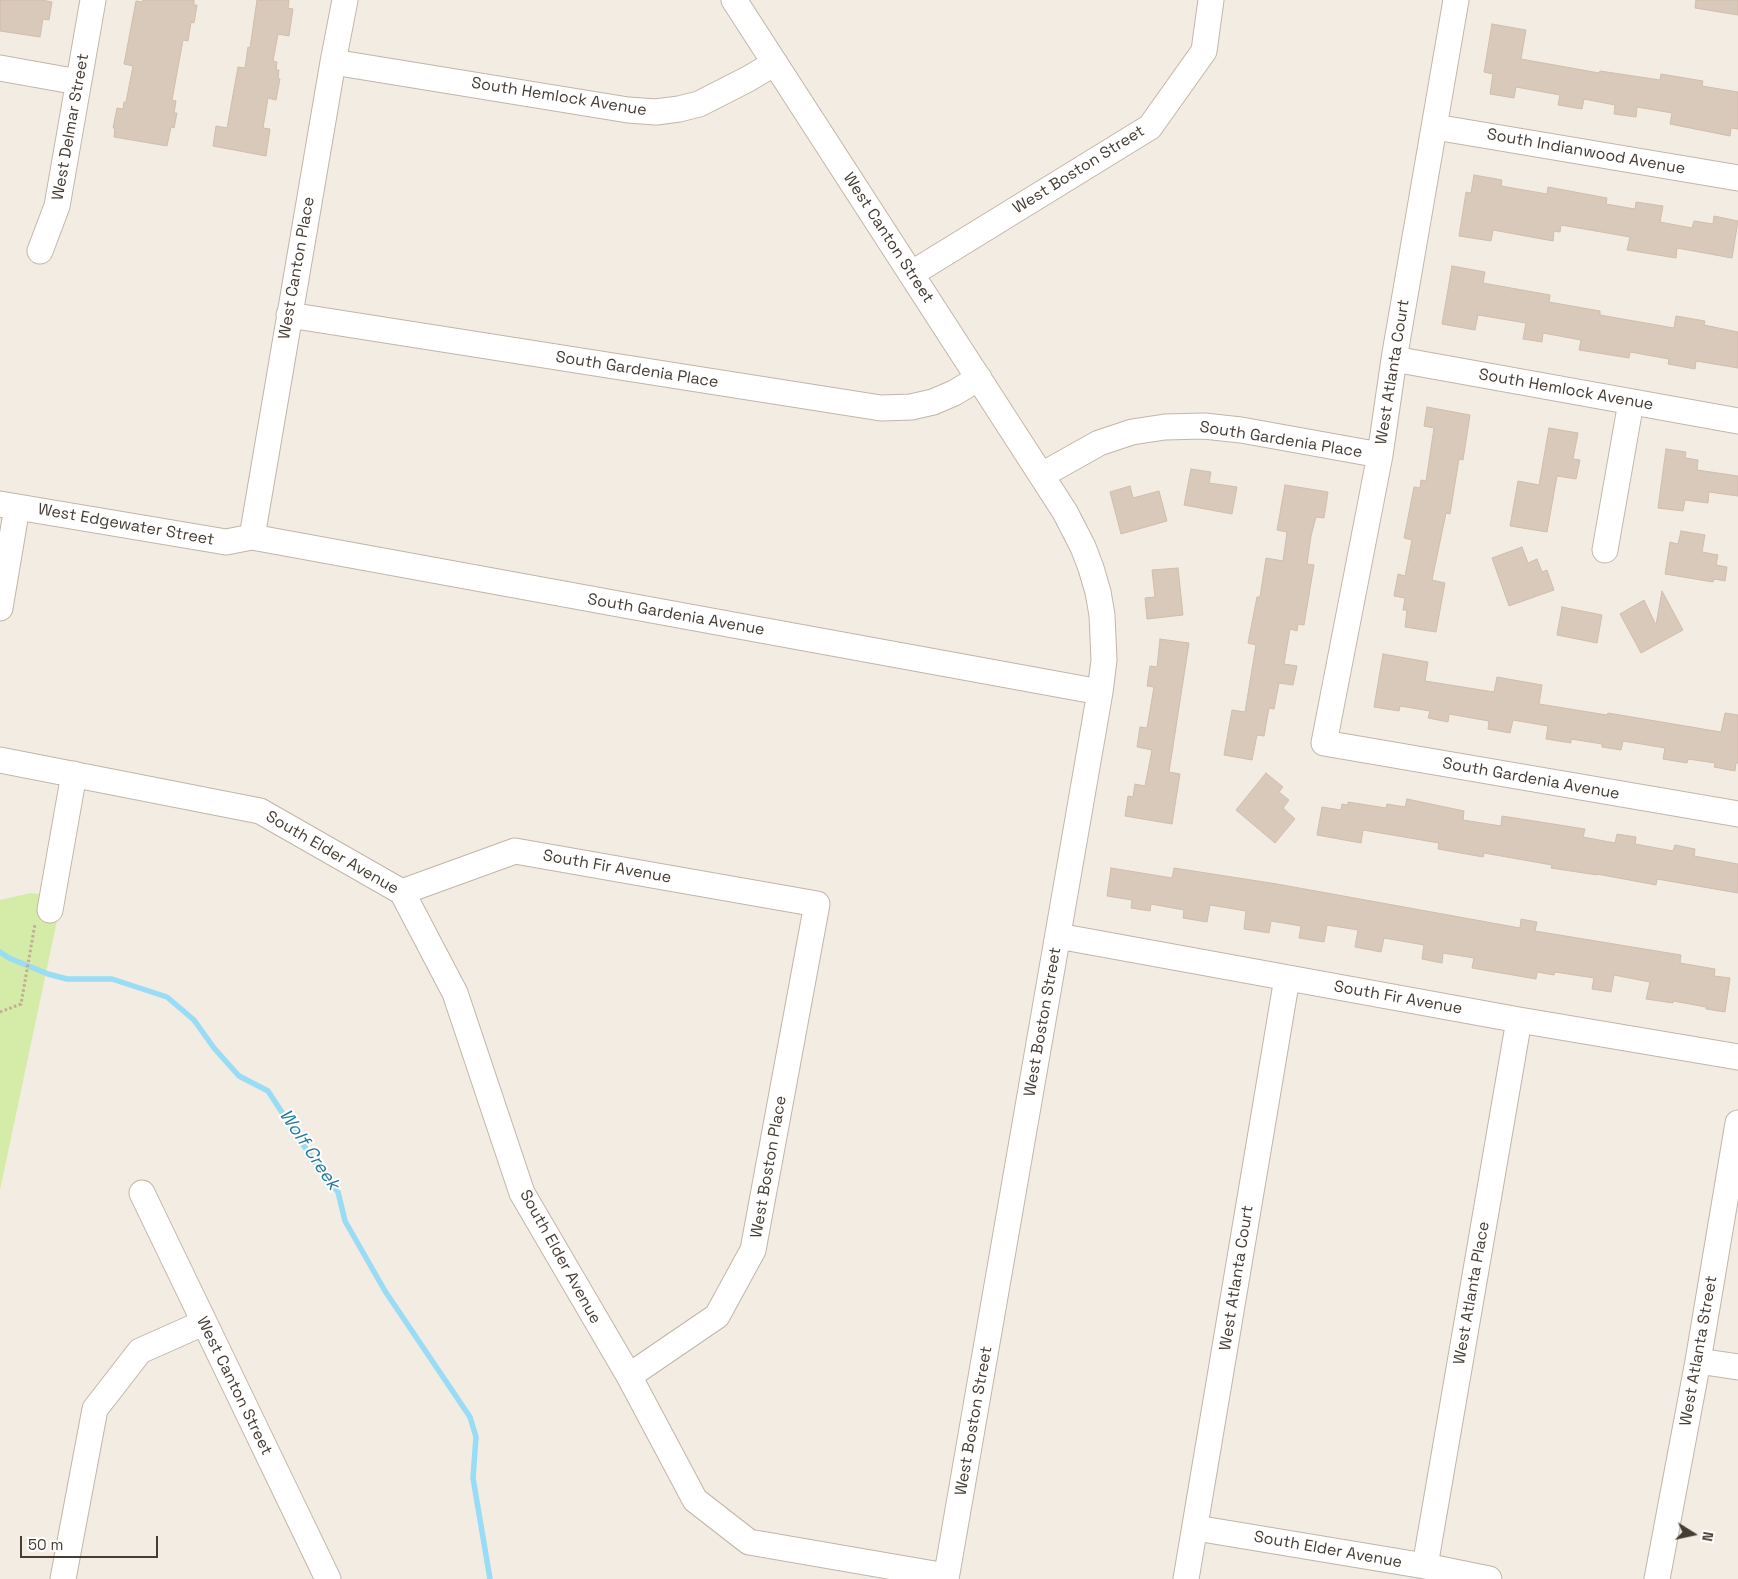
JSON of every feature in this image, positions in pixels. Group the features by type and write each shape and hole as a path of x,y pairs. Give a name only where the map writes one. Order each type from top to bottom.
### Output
{"street":[{"name":"West Delmar Street","path":"40,251 57,206 93,0"},
{"name":"West Canton Place","path":"252,537 289,314 345,0"},
{"name":"West Canton Street","path":"734,0 1042,475"},
{"name":"West Boston Street","path":"911,274 1150,127 1204,50 1211,0"},
{"name":"West Atlanta Court","path":"1324,744 1380,455 1394,359 1456,0"},
{"name":"South Hemlock Avenue","path":"333,62 628,110 656,112 699,104 775,63"},
{"path":"0,68 78,82"},
{"name":"South Indianwood Avenue","path":"1435,127 1738,178"},
{"name":"South Gardenia Place","path":"289,314 881,408 911,407 933,402 954,393 979,378"},
{"name":"South Hemlock Avenue","path":"1394,359 1738,421"},
{"path":"1605,550 1631,402"},
{"name":"South Gardenia Place","path":"1042,475 1099,443 1132,432 1165,427 1204,426 1242,430 1380,455"},
{"name":"West Boston Street","path":"946,1577 1058,936 1104,660 1104,636 1098,592 1083,546 1042,475"},
{"path":"0,608 8,506"},
{"name":"West Edgewater Street","path":"8,506 226,542 252,537"},
{"name":"South Gardenia Avenue","path":"252,537 1100,692"},
{"name":"South Gardenia Avenue","path":"1324,744 1738,814"},
{"path":"0,760 74,774 43,917"},
{"name":"South Elder Avenue","path":"74,774 260,811 402,892 455,993 522,1193 629,1376 695,1500 749,1542 946,1577"},
{"name":"South Fir Avenue","path":"402,892 514,851 817,904"},
{"name":"West Boston Place","path":"629,1376 717,1316 753,1250 817,904"},
{"name":"South Fir Avenue","path":"1058,936 1518,1020 1738,1057"},
{"name":"West Atlanta Court","path":"1186,1579 1287,978"},
{"name":"West Atlanta Place","path":"1425,1566 1518,1020"},
{"name":"West Atlanta Street","path":"1657,1579 1698,1361 1738,1123"},
{"name":"West Canton Street","path":"142,1192 203,1323 328,1579"},
{"path":"63,1579 95,1409 140,1351 203,1323"},
{"path":"1698,1361 1738,1367"},
{"name":"South Elder Avenue","path":"1196,1528 1425,1566 1489,1579"}],"path":[{"path":"0,1012 21,1004 43,917"}],"green space":[{"path":"31,893 62,897 0,1190 0,900"}],"building":[{"path":"0,0 42,0 52,2 49,20 43,19 40,37 0,31"},
{"path":"143,0 194,0 194,5 197,5 194,23 191,22 188,41 183,40 172,100 176,101 174,113 177,113 174,128 171,127 167,146 114,137 115,128 113,128 117,108 123,109 124,102 126,102 133,66 124,64 136,1 142,2"},
{"path":"257,0 289,0 288,8 293,9 289,36 278,34 273,61 277,62 276,70 279,70 278,78 280,79 276,100 268,98 263,128 270,129 266,156 213,146 216,126 227,128 238,67 245,68 248,47 250,48"},
{"path":"1696,0 1738,0 1738,15 1695,8"},
{"path":"1492,24 1526,30 1521,59 1599,73 1600,71 1660,80 1661,74 1703,81 1702,86 1738,92 1738,129 1731,128 1730,136 1670,124 1672,113 1637,107 1636,117 1614,114 1615,105 1584,99 1582,109 1558,105 1560,95 1516,87 1514,98 1490,94 1493,74 1484,72"},
{"path":"1474,175 1502,180 1501,186 1547,194 1548,187 1607,198 1606,204 1635,209 1636,202 1663,206 1660,222 1692,228 1694,221 1713,224 1714,216 1738,221 1732,258 1677,248 1676,258 1627,250 1630,237 1561,225 1560,232 1554,231 1553,241 1493,230 1491,241 1459,236 1466,192 1471,193"},
{"path":"1452,266 1485,272 1483,283 1550,295 1549,302 1600,311 1600,315 1674,328 1676,316 1705,321 1704,325 1738,332 1738,368 1696,361 1695,369 1668,364 1669,359 1630,352 1629,358 1579,350 1581,340 1543,333 1542,342 1523,339 1526,323 1478,315 1475,330 1442,324"},
{"path":"1427,407 1470,415 1463,460 1459,459 1450,514 1446,513 1432,580 1445,583 1436,632 1405,627 1407,610 1403,610 1405,598 1394,596 1398,574 1405,576 1412,540 1404,538 1414,487 1420,488 1421,480 1426,481 1434,428 1424,426"},
{"path":"1549,428 1578,433 1573,459 1580,460 1576,479 1557,476 1547,532 1510,526 1518,481 1539,485"},
{"path":"1666,449 1686,452 1685,458 1698,460 1697,470 1738,476 1738,496 1709,492 1708,503 1685,500 1683,511 1658,508"},
{"path":"1191,469 1211,472 1209,483 1237,487 1232,514 1184,505"},
{"path":"1285,485 1328,492 1324,518 1316,517 1311,536 1307,564 1314,565 1304,625 1298,624 1297,631 1290,629 1284,664 1297,666 1293,685 1279,683 1274,709 1269,708 1264,736 1257,735 1252,760 1224,755 1232,710 1245,712 1256,645 1248,643 1257,597 1260,597 1266,558 1283,561 1287,532 1277,530"},
{"path":"1130,486 1133,498 1159,491 1167,521 1121,534 1110,492"},
{"path":"1681,531 1705,535 1702,552 1718,555 1716,565 1727,567 1725,581 1714,579 1713,582 1665,574 1670,542 1678,544"},
{"path":"1522,547 1528,563 1537,559 1542,572 1547,570 1554,590 1509,606 1492,558"},
{"path":"1178,568 1183,615 1147,619 1145,598 1155,597 1152,570"},
{"path":"1662,591 1683,630 1641,653 1620,614 1644,600 1656,625"},
{"path":"1562,607 1602,615 1597,643 1557,635"},
{"path":"1160,639 1189,643 1169,772 1180,774 1172,824 1125,816 1128,796 1133,797 1135,784 1145,786 1152,750 1137,747 1140,727 1147,728 1154,687 1147,686 1150,666 1157,667"},
{"path":"1383,654 1428,662 1425,681 1494,692 1497,677 1542,685 1539,704 1607,715 1608,713 1721,732 1725,713 1738,715 1738,763 1736,763 1735,771 1714,767 1715,763 1688,759 1687,763 1663,759 1665,748 1623,741 1621,750 1602,747 1602,744 1571,739 1571,743 1546,739 1548,726 1513,720 1510,733 1488,729 1489,721 1449,714 1448,722 1428,718 1430,711 1400,706 1399,711 1374,707"},
{"path":"1266,773 1283,787 1279,792 1289,800 1283,808 1295,819 1275,843 1236,810"},
{"path":"1407,799 1464,811 1463,820 1501,826 1502,816 1585,829 1583,837 1615,843 1617,834 1636,837 1635,844 1673,851 1675,845 1695,849 1694,856 1738,864 1738,893 1657,879 1656,885 1551,868 1552,865 1484,853 1483,857 1438,849 1439,843 1363,830 1361,843 1317,835 1322,807 1341,810 1342,804 1348,805 1348,802 1386,808 1387,804 1405,807"},
{"path":"1111,868 1172,878 1174,868 1277,884 1520,928 1521,919 1537,922 1535,931 1681,955 1680,963 1715,969 1714,976 1730,978 1725,1012 1673,1001 1673,1003 1646,999 1650,982 1614,975 1611,992 1592,989 1594,978 1555,972 1554,975 1537,972 1536,979 1472,968 1474,958 1443,953 1442,963 1422,959 1424,945 1384,938 1381,952 1355,947 1358,930 1327,925 1324,942 1299,938 1301,926 1271,921 1269,933 1244,929 1246,911 1210,905 1207,922 1183,918 1184,910 1151,904 1150,911 1131,908 1132,900 1107,896"}],"waterway":[{"name":"Wolf Creek","path":"0,952 9,958 48,974 67,979 112,979 167,997 194,1020 214,1048 239,1076 268,1091 308,1152 338,1192 345,1221 385,1291 470,1417 476,1437 473,1478 490,1579"}]}
